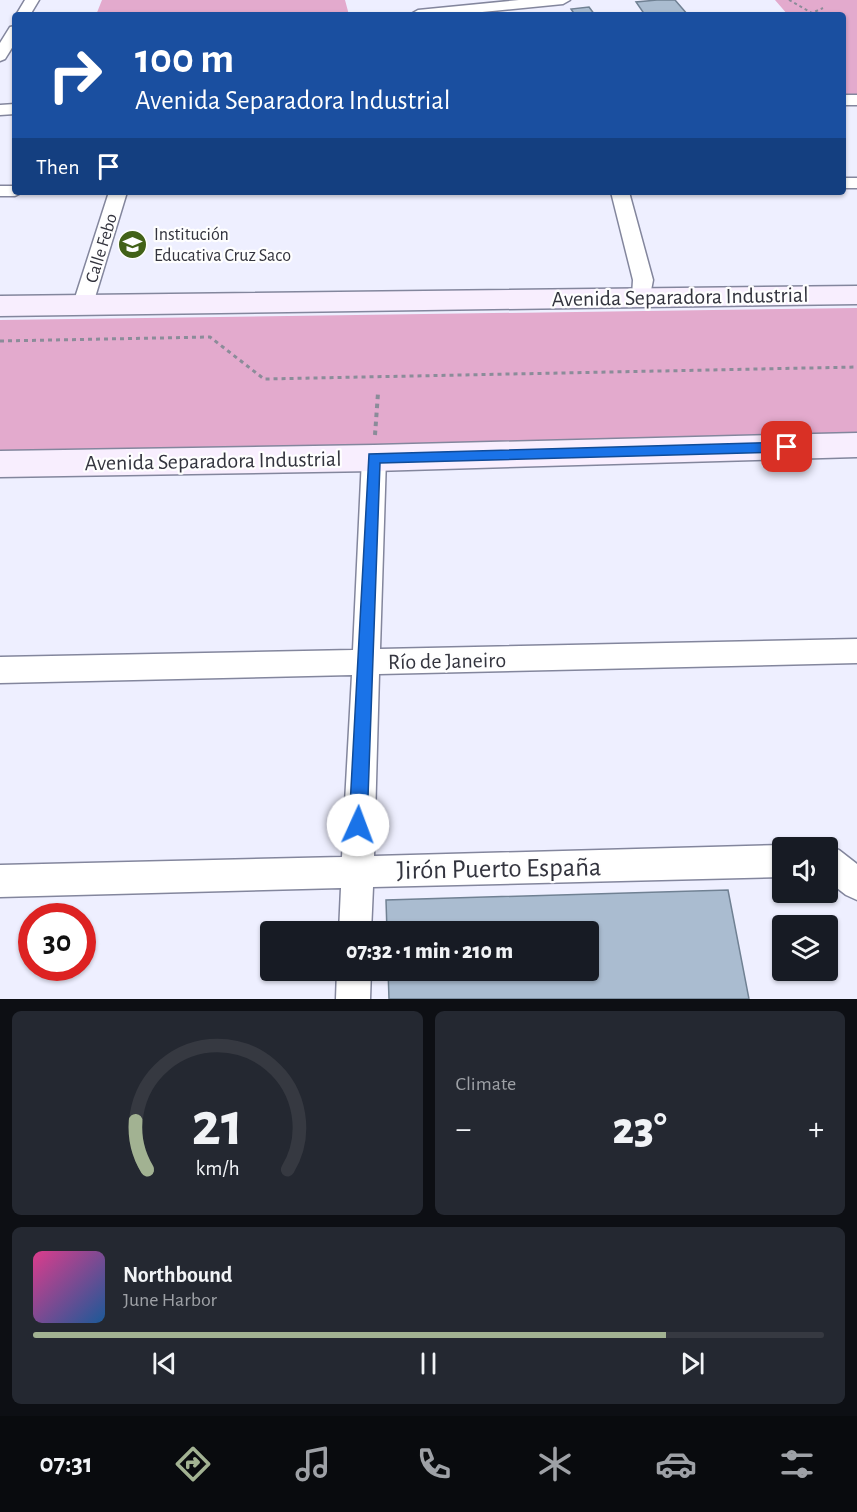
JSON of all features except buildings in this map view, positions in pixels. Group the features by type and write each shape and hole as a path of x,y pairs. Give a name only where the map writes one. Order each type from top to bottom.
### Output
{"main road":[{"name":"Avenida Separadora Industrial","path":"0,306 857,295"},
{"name":"Avenida Separadora Industrial","path":"0,464 374,458 857,445"}],"street":[{"path":"443,12 563,0"},
{"path":"0,56 12,35"},
{"name":"Calle Febo","path":"83,304 117,195"},
{"path":"621,195 643,280 642,296"},
{"path":"355,921 374,458"},
{"name":"Río de Janeiro","path":"0,670 857,651"},
{"path":"838,860 857,859"},
{"name":"Jirón Puerto España","path":"0,881 772,861"},
{"path":"838,868 857,884"},
{"path":"353,999 354,981"}],"path":[{"path":"789,0 810,12"},
{"path":"814,12 823,8"},
{"path":"0,341 210,337 264,379 857,368"},
{"path":"374,458 378,393"}],"shaded area":[{"path":"102,0 345,0 348,12 97,12"},
{"path":"775,0 857,0 857,96 846,96 846,12 785,12"},
{"path":"857,308 857,439 0,455 0,320"}],"place":[{"name":"Institución Educativa Cruz Saco","path":"133,244"}],"route":[{"path":"358,825 374,458 787,447"}]}
